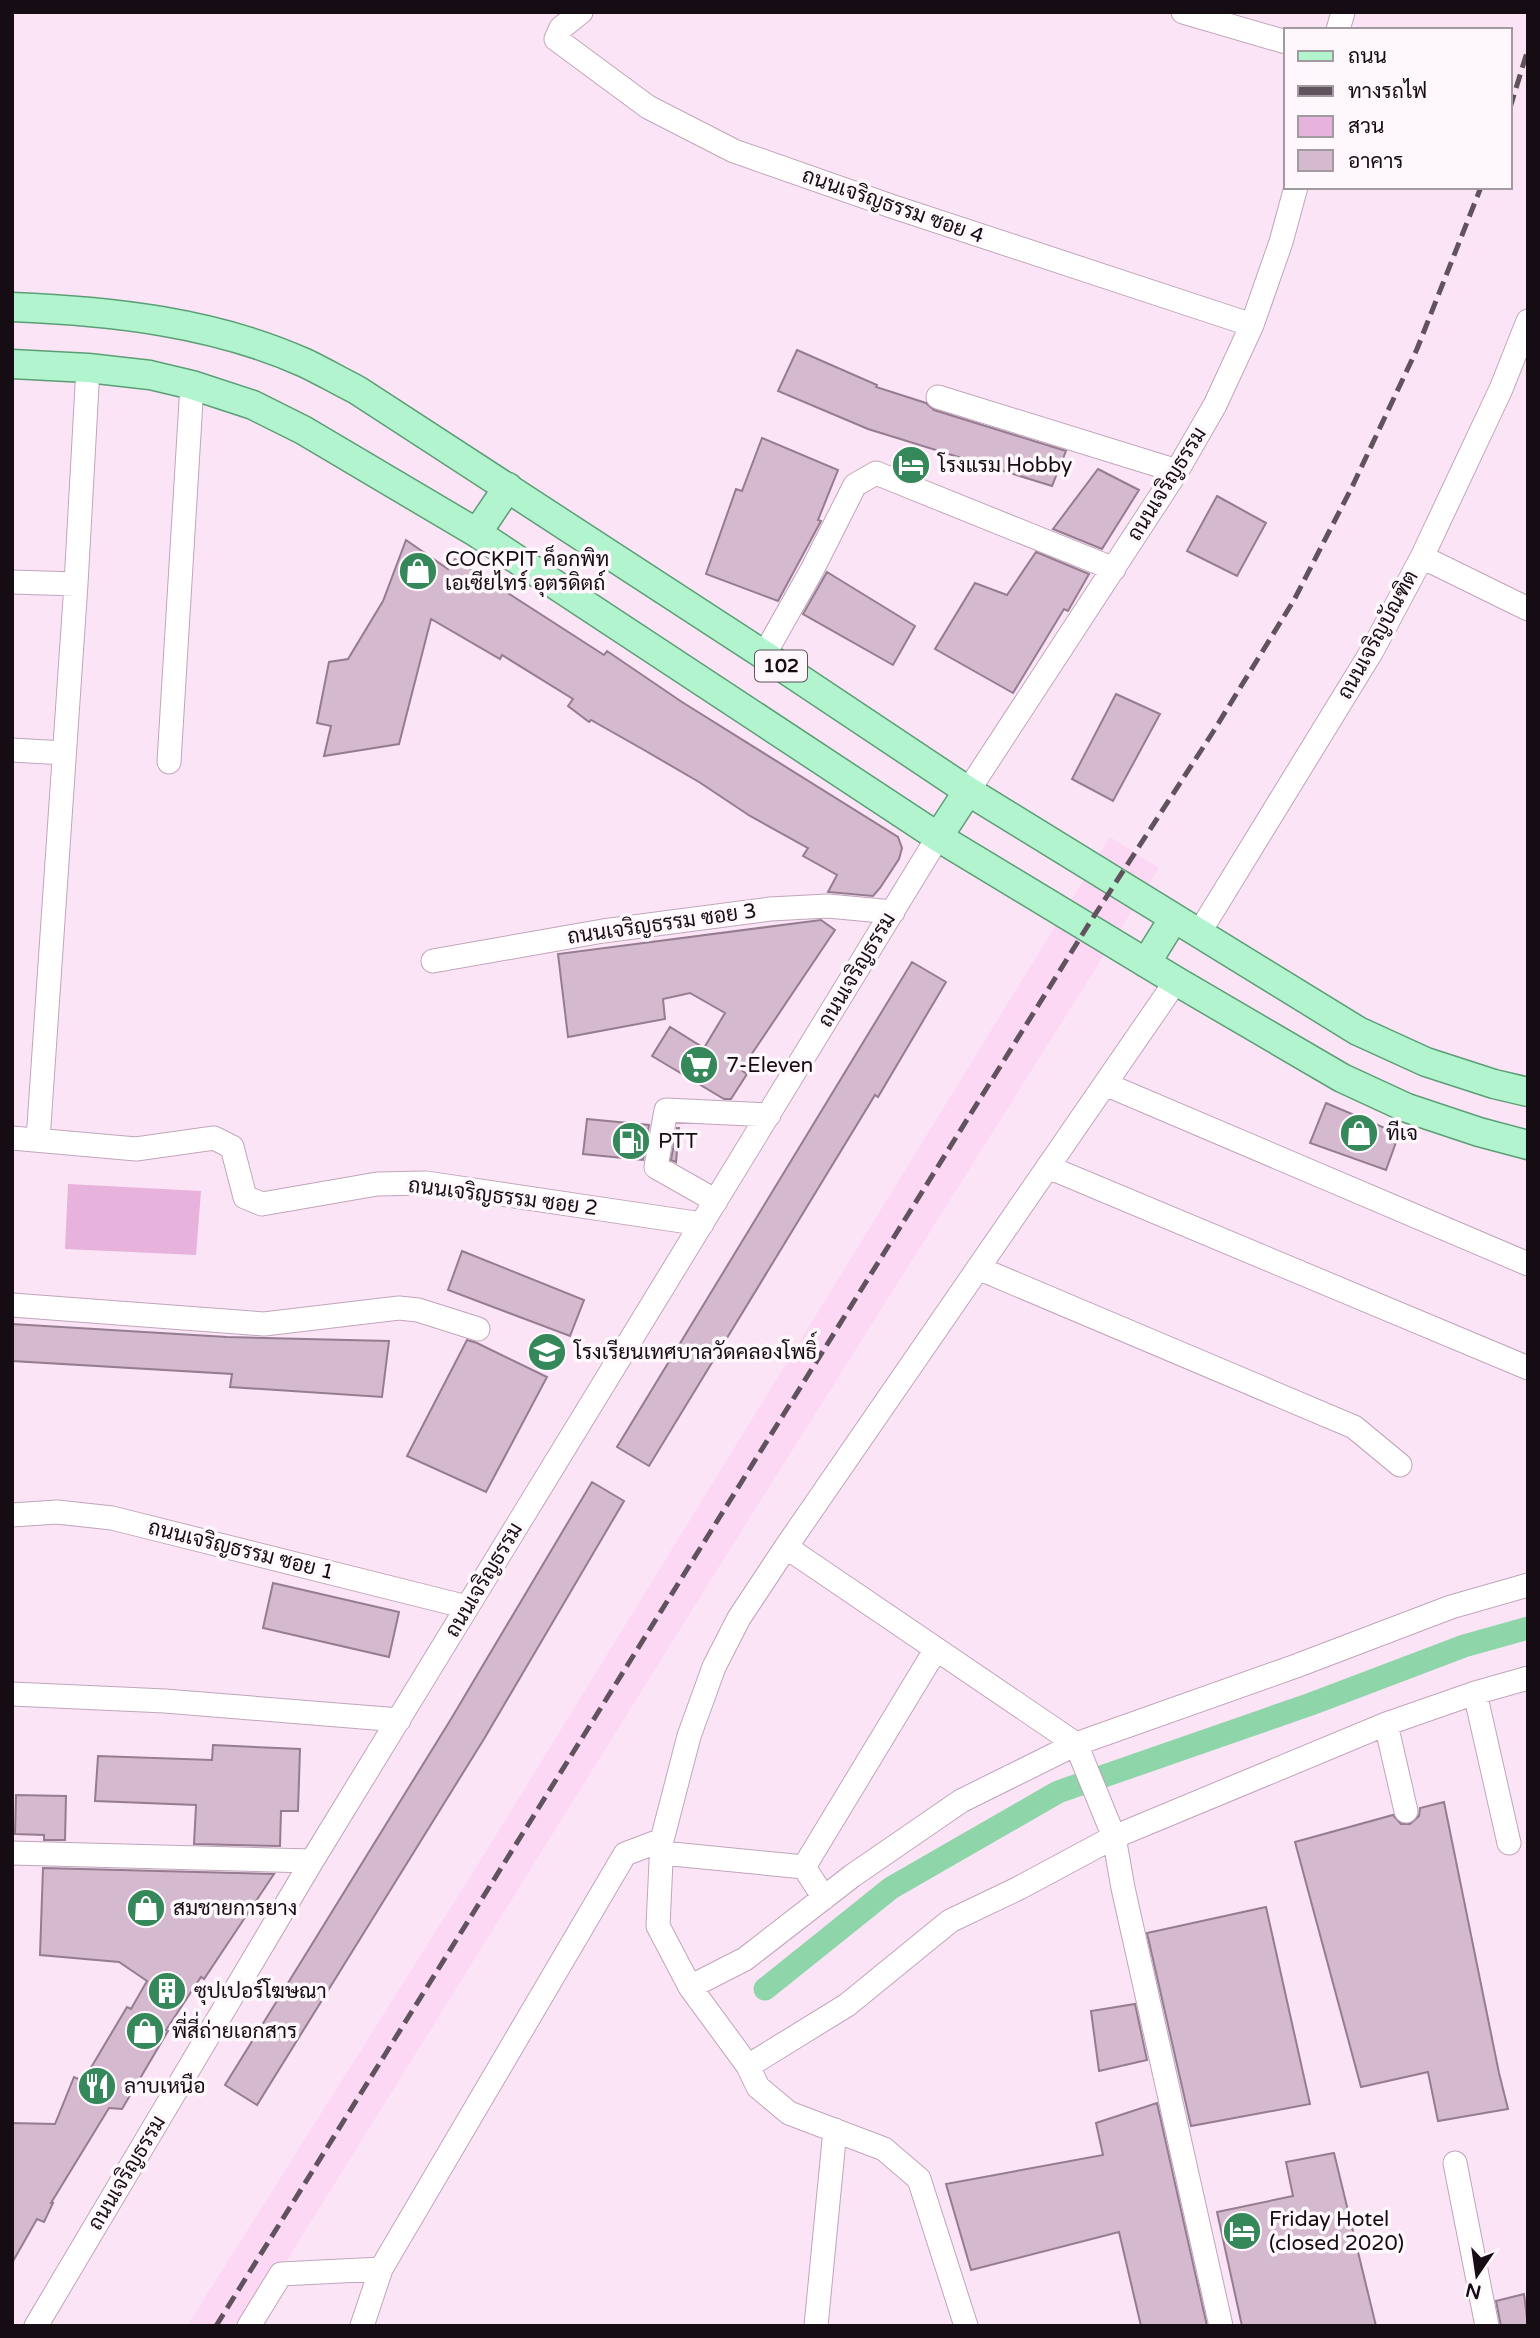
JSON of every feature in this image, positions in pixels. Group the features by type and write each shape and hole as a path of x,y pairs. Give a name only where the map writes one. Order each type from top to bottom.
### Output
{"main road":[{"name":"102","path":"12,307 67,309 157,320 236,338 304,363 357,390 968,791 1358,1031 1426,1062 1528,1092"},
{"name":"102","path":"12,364 150,375 192,385 253,405 290,424 477,533 939,837 1342,1078 1407,1108 1528,1145"},
{"path":"477,533 508,487"},
{"path":"939,837 968,791"},
{"path":"1146,963 1174,918"}],"street":[{"name":"ถนนเจริญธรรม ซอย 4","path":"581,12 561,28 556,39 648,107 734,151 891,206 1252,325"},
{"path":"1183,12 1284,41"},
{"name":"ถนนเจริญธรรม","path":"968,791 1177,471 1215,405 1252,325 1281,242 1295,189"},
{"name":"ถนนเจริญบัณฑิต","path":"1199,933 1372,651 1422,557 1501,389 1528,321"},
{"path":"38,1140 88,368"},
{"path":"169,762 192,385"},
{"path":"938,397 1177,471"},
{"path":"764,655 855,485 876,473 1114,569"},
{"path":"1422,557 1528,608"},
{"path":"12,582 76,584"},
{"path":"12,750 64,753"},
{"name":"ถนนเจริญธรรม","path":"36,2326 312,1861 939,837"},
{"name":"ถนนเจริญธรรม ซอย 3","path":"433,961 603,931 770,909 828,906 893,912"},
{"path":"966,2326 919,2179 884,2148 789,2113 758,2087 748,2066 690,1987 658,1926 662,1847 689,1736 714,1668 739,1618 1176,981"},
{"path":"1105,1084 1528,1264"},
{"path":"716,1202 656,1167 666,1110 769,1115"},
{"name":"ถนนเจริญธรรม ซอย 2","path":"12,1138 135,1149 214,1138 232,1147 245,1197 262,1204 377,1184 426,1183 702,1224"},
{"path":"1048,1167 1528,1368"},
{"path":"978,1268 1354,1427 1400,1465"},
{"path":"12,1306 264,1324 399,1308 418,1310 478,1329"},
{"name":"ถนนเจริญธรรม ซอย 1","path":"12,1515 57,1513 112,1518 467,1607"},
{"path":"786,1547 1076,1744 1114,1837 1123,1888 1221,2326"},
{"path":"690,1987 745,1959 824,1898 961,1801 1076,1744 1296,1666 1451,1606 1528,1585"},
{"path":"804,1867 936,1649"},
{"path":"748,2066 847,2005 950,1921 1114,1837 1386,1724 1528,1678"},
{"path":"1475,1693 1509,1843"},
{"path":"12,1694 165,1701 399,1720"},
{"path":"1386,1724 1406,1811"},
{"path":"362,2326 381,2269 625,1854 662,1847 804,1867 824,1898"},
{"path":"12,1853 312,1861"},
{"path":"816,2326 835,2130"},
{"path":"1455,2163 1487,2326"},
{"path":"254,2324 281,2274 381,2269"}],"shaded area":[{"path":"1110,837 1159,868 246,2326 187,2326 480,1861"}],"green space":[{"path":"68,1184 201,1191 196,1255 65,1249"}],"building":[{"path":"797,350 877,385 876,387 926,403 934,410 1066,451 1052,486 868,429 778,391"},
{"path":"762,438 838,470 818,520 821,521 778,601 706,574 736,489 742,491"},
{"path":"1098,469 1139,490 1102,549 1053,529"},
{"path":"1217,496 1266,523 1237,576 1187,551"},
{"path":"406,540 448,569 455,559 604,655 607,651 682,702 898,837 902,848 899,859 880,888 873,896 828,892 837,875 803,856 808,848 750,816 644,750 591,720 589,722 568,706 573,699 502,655 500,659 431,619 399,744 324,756 331,726 317,723 329,662 348,659 383,601"},
{"path":"1036,552 1089,574 1068,611 1064,609 1013,693 935,649 975,583 1007,595"},
{"path":"827,572 915,626 893,665 803,614"},
{"path":"1116,694 1160,714 1113,801 1072,779"},
{"path":"821,920 835,930 741,1070 747,1074 731,1099 724,1099 652,1056 670,1027 704,1048 725,1013 690,993 663,999 665,1019 568,1037 558,954"},
{"path":"912,962 946,982 878,1097 875,1095 649,1466 617,1447"},
{"path":"1326,1103 1399,1134 1386,1170 1310,1143"},
{"name":"PTT","path":"587,1119 649,1125 643,1160 583,1154"},
{"path":"679,1128 676,1162 671,1160"},
{"path":"462,1251 584,1300 570,1336 448,1290"},
{"path":"12,1324 227,1337 389,1341 382,1397 230,1387 232,1374 12,1361"},
{"path":"467,1340 547,1377 486,1492 407,1456"},
{"path":"592,1482 624,1501 484,1739 257,2105 225,2085 451,1719"},
{"path":"273,1583 399,1612 389,1657 263,1628"},
{"path":"213,1745 300,1749 298,1811 281,1811 280,1846 194,1844 196,1805 95,1801 98,1756 212,1760"},
{"path":"16,1795 66,1796 65,1840 44,1840 44,1835 15,1834"},
{"path":"1444,1802 1508,2109 1438,2121 1428,2072 1361,2087 1295,1842 1393,1815 1401,1824 1410,1824 1419,1816 1420,1808"},
{"path":"43,1868 274,1874 204,1979 201,1977 166,2030 168,2031 122,2109 109,2108 51,2203 44,2222 37,2219 12,2263 12,2123 55,2124 74,2077 83,2081 127,2007 131,2009 147,1981 119,1962 40,1955"},
{"path":"1266,1907 1310,2104 1191,2126 1147,1933"},
{"path":"1135,2004 1147,2060 1099,2071 1091,2011"},
{"path":"1157,2103 1207,2326 1141,2326 1119,2232 971,2270 946,2184 1103,2155 1096,2123"},
{"path":"1334,2153 1376,2326 1242,2326 1217,2212 1293,2196 1286,2162"},
{"path":"1524,2294 1528,2326 1501,2326 1496,2301"}],"waterway":[{"path":"765,1989 891,1888 1058,1792 1311,1704 1464,1646 1528,1628"}],"railway":[{"path":"1512,101 1528,49"},
{"path":"216,2326 1087,927 1213,732 1294,600 1352,487 1417,349 1480,189"}],"place":[{"name":"โรงแรม Hobby","path":"911,465"},
{"name":"COCKPIT ค็อกพิท เอเซียไทร์ อุตรดิตถ์","path":"418,571"},
{"name":"7-Eleven","path":"699,1065"},
{"name":"ทีเจ","path":"1359,1133"},
{"name":"PTT","path":"631,1141"},
{"name":"โรงเรียนเทศบาลวัดคลองโพธิ์","path":"547,1352"},
{"name":"สมชายการยาง","path":"146,1908"},
{"name":"ซุปเปอร์โฆษณา","path":"167,1991"},
{"name":"พี่สี่ถ่ายเอกสาร","path":"145,2031"},
{"name":"ลาบเหนือ","path":"97,2086"},
{"name":"Friday Hotel (closed 2020)","path":"1242,2231"}]}
